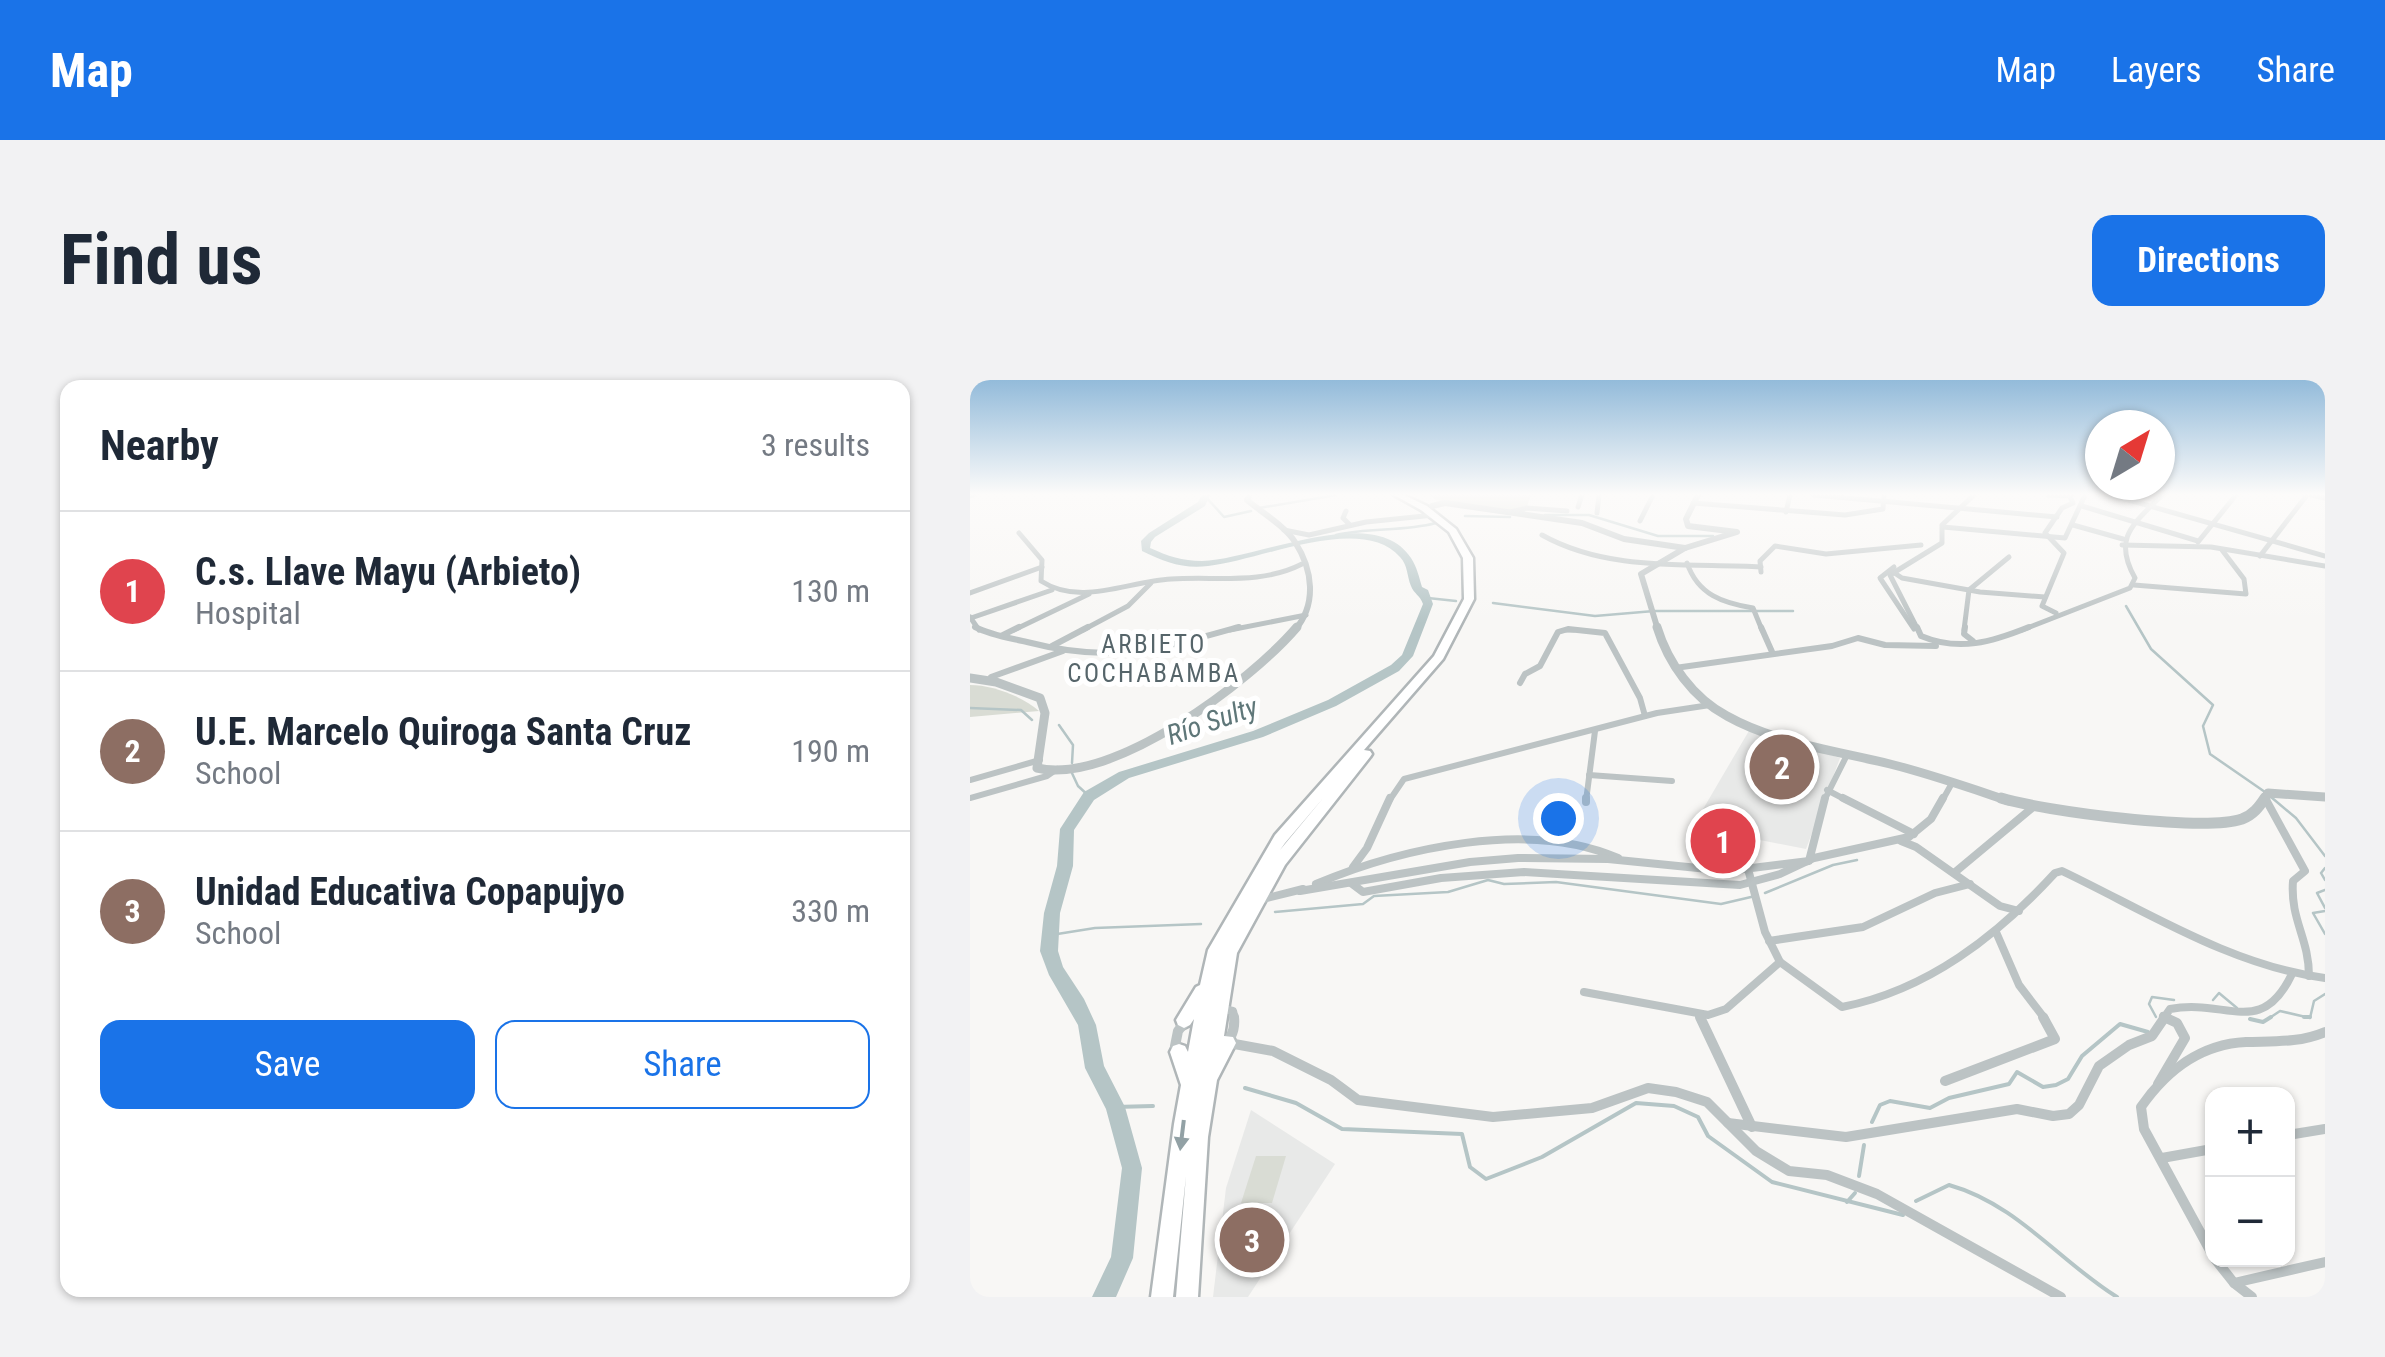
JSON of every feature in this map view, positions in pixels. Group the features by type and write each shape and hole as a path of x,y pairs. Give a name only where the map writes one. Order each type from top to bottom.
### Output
{"highway":[{"path":"1162,1297 1198,1086 1226,1008 1215,983 1214,955 1280,838 1439,657 1458,625 1469,599 1471,572 1455,538"},
{"path":"1187,1297 1198,1086 1186,1055 1202,1008 1229,952 1304,828 1444,666 1473,616 1479,597 1476,556 1464,538"},
{"path":"1184,1020 1215,983"},
{"path":"1198,1086 1227,1043"}],"street":[{"path":"1024,538 1040,554 1041,582 1056,589 1094,592"},
{"path":"970,798 1135,748 1171,729 1281,646 1306,615 1312,581 1288,538"},
{"path":"1547,538 1566,549 1646,566 1687,563 1760,570 1764,556 1775,546 1826,554 1921,544 1940,538"},
{"path":"1621,538 1685,548"},
{"path":"1718,538 1685,548 1641,574 1664,650 1675,668 1726,716 1785,738 2032,808 2213,824 2245,818 2272,792 2325,798"},
{"path":"1889,578 1944,538"},
{"path":"2051,538 2064,553 2043,608 2060,613"},
{"path":"2111,538 2122,542 2197,544 2325,566"},
{"path":"2125,538 2122,558 2134,585"},
{"path":"2180,538 2197,544"},
{"path":"2197,544 2201,538"},
{"path":"2264,538 2325,556"},
{"path":"2260,556 2272,540"},
{"path":"1921,544 1918,551 1880,576 2045,598"},
{"path":"1675,668 1832,646 1858,638 1885,644 1983,643 2134,585 2246,594 2244,580 2221,548"},
{"path":"1983,643 1964,634 1968,590 2009,557"},
{"path":"1687,563 1692,578 1720,603 1754,608 1773,654"},
{"path":"1001,635 1094,592 1154,580 1281,575 1302,564"},
{"path":"970,593 1042,567"},
{"path":"1889,578 1918,631 1931,642 1943,645"},
{"path":"1052,646 1128,606 1154,580"},
{"path":"1056,589 971,618 976,629 1064,651 1131,655 1306,615"},
{"path":"1520,683 1540,666 1551,641 1561,630 1605,634 1640,698 1645,716"},
{"path":"970,678 991,677 1064,651"},
{"path":"991,677 1010,690 1040,698 1045,712 1037,768 1065,767"},
{"path":"1353,867 1367,848 1397,784 1404,779 1645,716 1710,705"},
{"path":"1586,802 1595,732"},
{"path":"1809,860 1827,790 1847,755"},
{"path":"970,780 1040,760"},
{"path":"1590,774 1672,781"},
{"path":"1351,884 1363,892 1440,878 1524,872 1702,885 1754,881 1852,848 1901,841 1930,819 1952,783"},
{"path":"1827,790 1914,834"},
{"path":"2264,797 2304,872 2293,881 2291,908 2309,952 2309,976"},
{"path":"1954,873 2032,808"},
{"path":"1901,841 2007,910 2019,910"},
{"path":"1300,890 1353,867 1400,853 1482,842 1580,848 1610,852 1620,860"},
{"path":"1259,900 1486,861 1557,857 1620,860 1702,871 1809,860"},
{"path":"1748,869 1780,962 1835,1004 1851,1006 1943,968 1996,932 2054,873 2067,872 2252,962 2292,974 2325,978"},
{"path":"1770,941 1864,926 1935,893 1970,884"},
{"path":"1945,1080 2055,1039 2052,1028 2019,985 1996,932"},
{"path":"1584,992 1700,1016 1726,1009 1780,962"},
{"path":"1728,1123 1846,1138 1901,1124 1956,1120 2017,1108 2053,1116 2069,1114 2099,1066 2128,1045 2152,1036 2170,1009 2191,1005 2262,1012 2281,1000 2292,974"},
{"path":"1202,1008 1226,1008 1237,1026 1227,1043 1211,1054 1186,1055 1175,1038 1184,1020 1202,1008"},
{"path":"1700,1016 1752,1126"},
{"path":"2156,1088 2162,1070 2186,1044 2180,1023 2163,1016"},
{"path":"2205,1240 2140,1118 2141,1107 2178,1066 2225,1044 2282,1042 2325,1032"},
{"path":"1227,1043 1273,1051 1331,1080 1358,1100 1493,1117 1592,1108 1648,1088 1707,1102 1756,1151 1789,1171 1828,1175 1877,1194 2061,1297"},
{"path":"2295,1135 2325,1129"},
{"path":"2162,1158 2205,1150"},
{"path":"2234,1284 2325,1262"},
{"path":"2221,1267 2234,1284 2252,1297"}],"shaded area":[{"path":"970,685 1006,692 1039,711 970,717"},
{"path":"1750,729 1840,758 1806,849 1750,838 1699,816"},
{"path":"1251,1110 1335,1164 1248,1297 1213,1297 1226,1188"},
{"path":"1256,1156 1286,1156 1272,1203 1241,1203"}],"waterway":[{"name":"Río Sulty","path":"1149,538 1145,549 1172,562 1205,564 1330,538"},
{"name":"Río Sulty","path":"1104,1297 1122,1258 1132,1168 1115,1107 1095,1068 1087,1025 1055,970 1049,951 1052,913 1065,866 1067,829 1089,796 1124,775 1258,734 1332,703 1395,668 1407,656 1428,604 1424,592 1417,589 1403,554 1378,538"},
{"path":"1428,598 1456,601"},
{"path":"1493,603 1595,616 1654,611 1793,611"},
{"path":"2126,606 2151,649 2213,705 2203,726 2210,754 2265,792"},
{"path":"970,708 1021,710 1032,720"},
{"path":"1059,725 1073,745 1072,763"},
{"path":"1071,771 1078,786 1089,796"},
{"path":"2271,797 2296,818 2325,856"},
{"path":"1765,893 1833,865 1857,860"},
{"path":"2325,868 2321,873 2325,880"},
{"path":"1275,912 1363,904 1374,896 1448,892 1488,880 1504,884 1556,882 1721,904 1751,897"},
{"path":"2325,890 2317,893 2325,908"},
{"path":"2325,911 2313,913 2325,934"},
{"path":"1051,935 1095,928 1201,924"},
{"path":"2213,1000 2219,993 2237,1008"},
{"path":"2306,1017 2310,1018 2314,1001 2325,994"},
{"path":"2156,1017 2149,1004 2152,997 2174,1000"},
{"path":"2271,1017 2280,1011 2306,1017"},
{"path":"2250,1019 2263,1022 2271,1017"},
{"path":"2306,1017 2310,1017"},
{"path":"1872,1122 1880,1105 1890,1101 1930,1108 1949,1098 2009,1084 2017,1072 2043,1087 2056,1085 2068,1079 2082,1056 2120,1024 2148,1032"},
{"path":"1245,1088 1296,1103 1342,1129 1462,1134 1470,1167 1486,1179 1542,1157 1636,1103 1674,1106 1698,1117 1708,1136 1772,1182 1848,1201"},
{"path":"1115,1107 1153,1106"},
{"path":"1859,1176 1864,1145"},
{"path":"1916,1201 1949,1185 1973,1194 2017,1219 2117,1297"},
{"path":"1848,1201 1855,1193"},
{"path":"1848,1201 1903,1215"}],"place":[{"name":"U.E. Marcelo Quiroga Santa Cruz","path":"1782,767"},
{"name":"C.s. Llave Mayu (Arbieto)","path":"1723,841"},
{"name":"Unidad Educativa Copapujyo","path":"1252,1240"}],"district":[{"name":"ARBIETO COCHABAMBA","path":"1154,658"}]}
